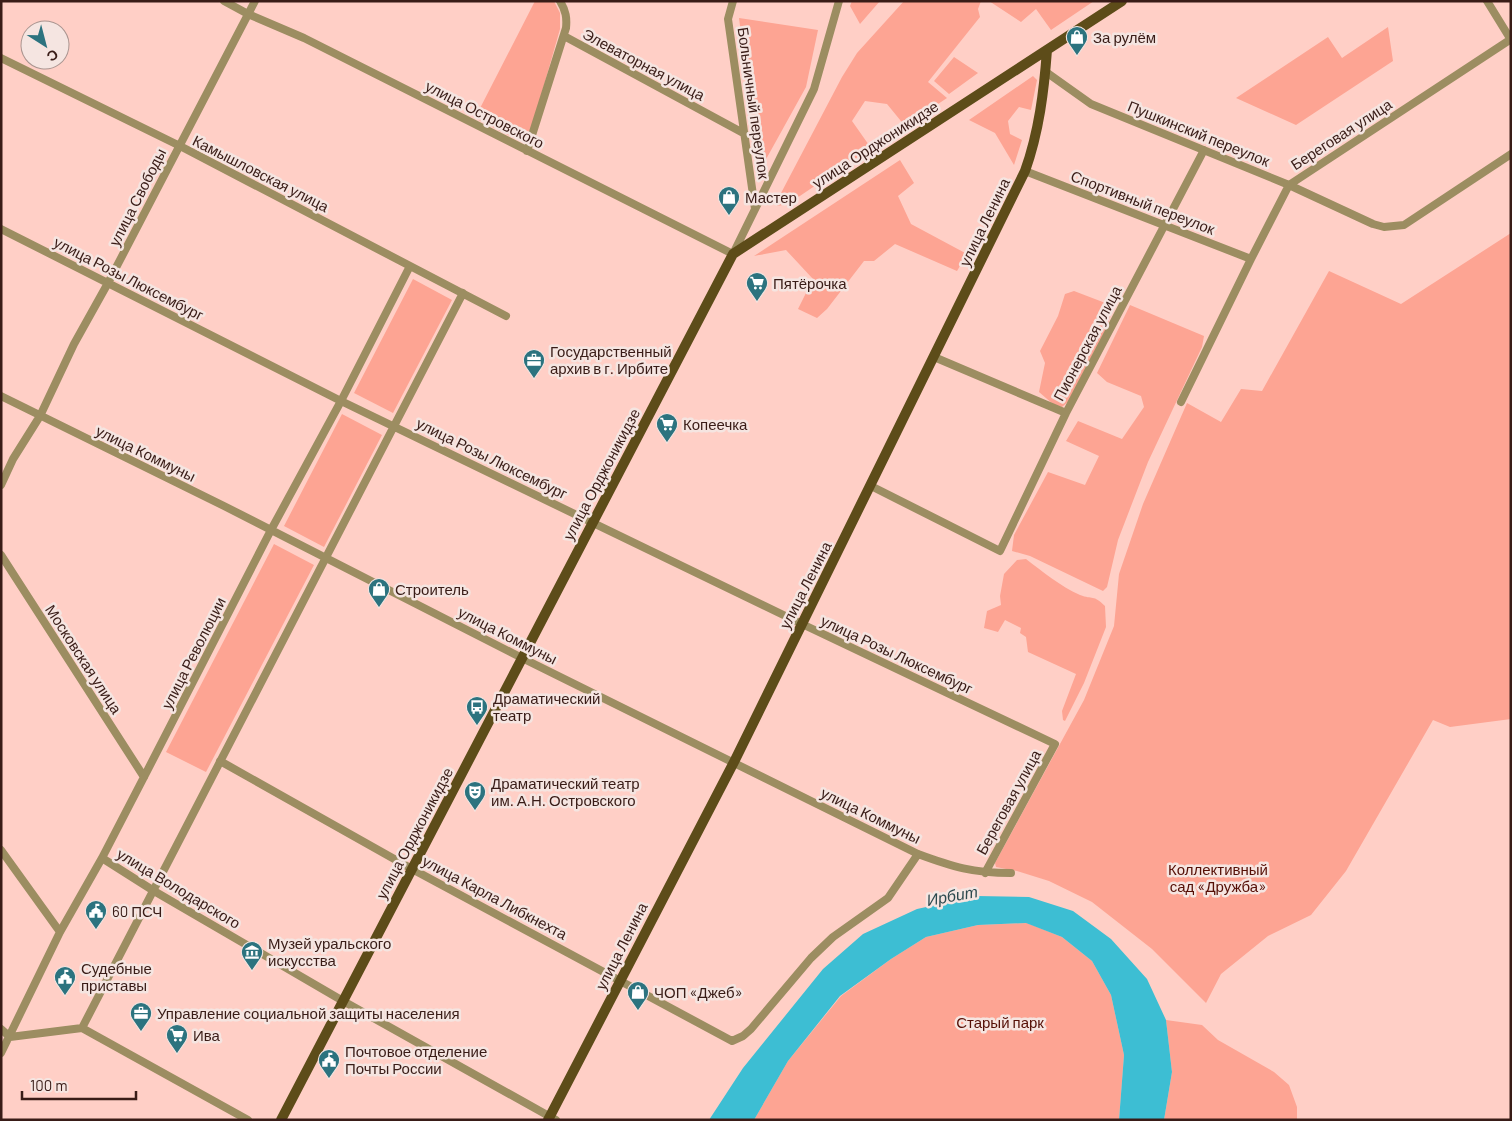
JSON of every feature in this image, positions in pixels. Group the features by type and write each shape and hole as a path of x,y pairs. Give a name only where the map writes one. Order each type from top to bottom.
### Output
{"main road":[{"name":"улица Орджоникидзе","path":"281,1120 733,254 1122,1"},
{"name":"улица Ленина","path":"551,1118 620,980 734,762 1025,171 1036,133 1046,72 1047,50"}],"street":[{"name":"улица Островского","path":"224,1 248,14 304,38 733,254"},
{"name":"улица Свободы","path":"1,485 13,458 40,416 74,344 108,283 255,1"},
{"name":"Элеваторная улица","path":"560,1 565,9 567,19 564,36 745,134"},
{"name":"Больничный переулок","path":"733,1 728,19 755,209"},
{"path":"733,254 814,89 839,1"},
{"path":"1487,1 1511,40"},
{"path":"527,151 564,36"},
{"name":"Береговая улица","path":"1181,402 1289,185 1511,40"},
{"name":"Камышловская улица","path":"1,58 180,146 506,316"},
{"name":"Пушкинский переулок","path":"1046,72 1091,104 1289,185 1373,224 1384,227 1404,225 1511,154"},
{"name":"Пионерская улица","path":"871,486 1000,551 1066,413 1204,150"},
{"name":"Спортивный переулок","path":"1025,171 1251,259"},
{"name":"улица Розы Люксембург","path":"1,229 341,401 802,624 1056,744"},
{"name":"улица Революции","path":"1,1053 60,932 102,858 410,266"},
{"path":"82,1028 463,293"},
{"path":"934,357 1066,413"},
{"name":"улица Коммуны","path":"1,396 271,530 522,658 918,854 953,867 985,873 1011,873"},
{"name":"Московская улица","path":"1,555 144,777"},
{"name":"Береговая улица","path":"985,873 1056,744"},
{"name":"улица Карла Либкнехта","path":"220,761 412,869 732,1041 744,1036 751,1029 811,958 833,937 888,898 918,854"},
{"path":"1,850 60,932"},
{"name":"улица Володарского","path":"102,858 154,891 343,1001 551,1118"},
{"path":"1,1029 10,1037 82,1028 248,1120"}],"green space":[{"path":"535,1 554,1 560,13 560,29 531,131 522,138 516,139 475,118"},
{"path":"852,1 880,1 860,24 850,6"},
{"path":"904,1 981,1 978,9 980,17 928,82 947,98 905,126 887,104 865,101 852,121 871,148 788,204 777,206 780,195 842,77 857,53"},
{"path":"989,1 1094,1 1051,30 1036,9 1021,22"},
{"path":"739,18 818,30 806,87 759,172"},
{"path":"1388,27 1393,61 1296,125 1236,98 1328,37 1342,58"},
{"path":"954,57 978,73 949,94 934,81"},
{"path":"1033,76 1037,80 1031,110 1019,107 1008,121 1010,134 1022,140 1014,165 995,133 969,120"},
{"path":"900,160 914,183 898,196 911,224 967,254 957,271 895,244 874,261 864,261 827,309 817,318 798,309 813,279 786,250 754,256"},
{"name":"Коллективный сад «Дружба»","path":"1511,233 1511,719 1450,727 1433,720 1346,871 1311,915 1268,936 1221,974 1206,1003 1152,949 1092,902 1049,881 996,867 995,863 1084,700 1114,626 1119,574 1143,504 1187,403 1221,422 1241,389 1262,391 1329,271 1401,304"},
{"path":"413,279 452,300 393,413 354,393"},
{"path":"1074,291 1108,304 1112,310 1107,327 1068,402 1062,407 1054,405 1039,392 1045,363 1040,351 1058,316 1065,294"},
{"path":"1130,305 1204,336 1202,347 1148,462 1118,540 1107,587 1103,591 1030,556 1012,551 1014,535 1048,472 1085,485 1099,456 1066,441 1078,421 1122,439 1144,407 1141,396 1107,382 1097,373"},
{"path":"342,414 382,435 324,547 284,526"},
{"path":"274,544 314,565 206,772 166,752"},
{"path":"1026,559 1052,579 1080,595 1101,602 1105,606 1106,627 1084,683 1065,721 1063,720 1062,711 1076,674 1028,652 1026,637 1020,633 1021,628 1005,620 998,632 984,628 987,611 1001,605 1000,596 1004,574 1017,560"},
{"name":"Старый парк","path":"1027,923 1062,937 1092,961 1111,995 1124,1055 1119,1120 754,1120 788,1061 841,996 891,959 926,937 978,925"},
{"path":"1166,1020 1202,1025 1218,1040 1274,1072 1289,1085 1297,1107 1297,1120 1164,1120 1172,1072"}],"water":[{"path":"977,896 1029,897 1073,911 1111,939 1147,979 1166,1020 1172,1072 1164,1120 1119,1120 1124,1055 1111,995 1092,961 1062,937 1026,923 978,925 926,937 891,959 840,996 788,1061 754,1120 709,1120 743,1068 823,969 863,934 917,909"}],"place":[{"name":"За рулём","path":"1077,56"},
{"name":"Мастер","path":"729,216"},
{"name":"Пятёрочка","path":"757,302"},
{"name":"Государственный архив в г. Ирбите","path":"534,379"},
{"name":"Копеечка","path":"667,443"},
{"name":"Строитель","path":"379,608"},
{"name":"Драматический театр","path":"477,726"},
{"name":"Драматический театр им. А.Н. Островского","path":"475,811"},
{"name":"60 ПСЧ","path":"96,930"},
{"name":"Музей уральского искусства","path":"252,971"},
{"name":"Судебные приставы","path":"65,996"},
{"name":"ЧОП «Джеб»","path":"638,1011"},
{"name":"Управление социальной защиты населения","path":"141,1032"},
{"name":"Ива","path":"177,1054"},
{"name":"Почтовое отделение Почты России","path":"329,1079"}],"water label":[{"name":"Ирбит","path":"952,895"}]}
